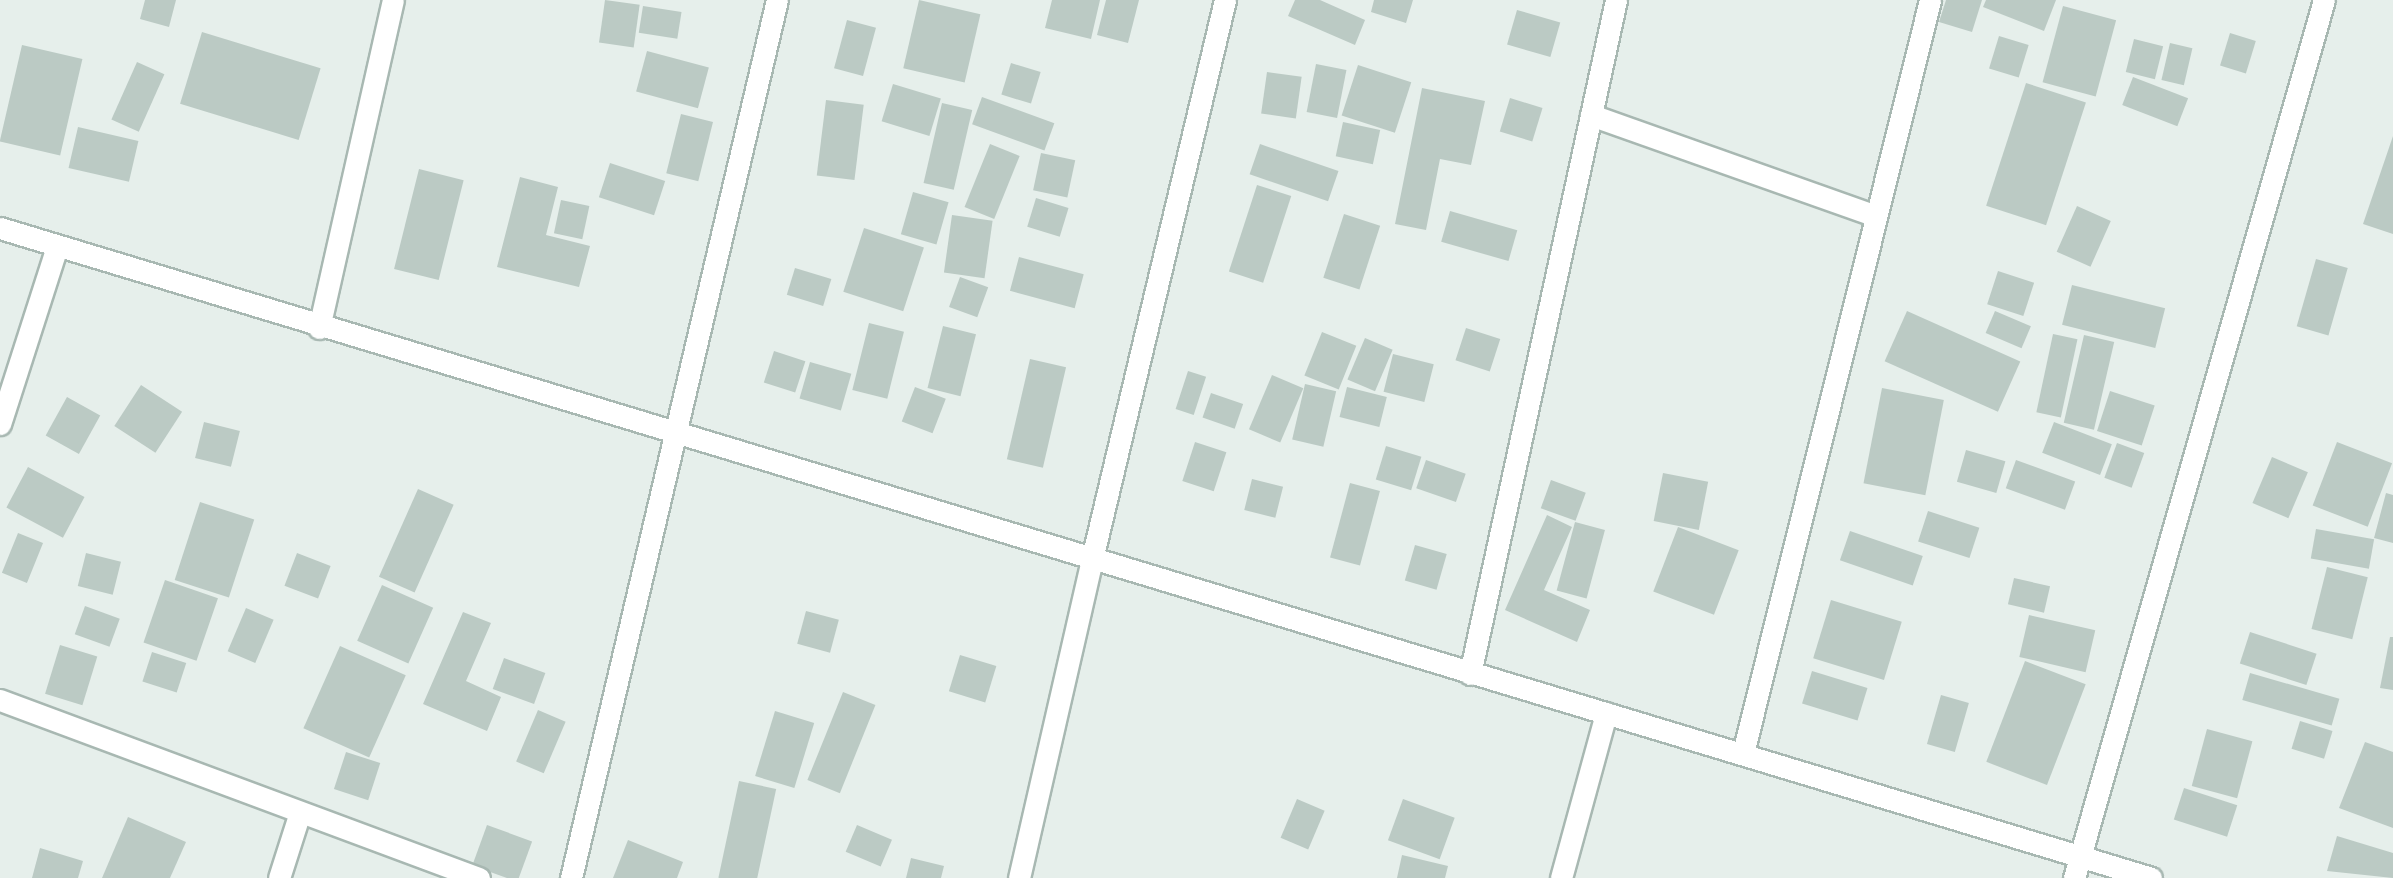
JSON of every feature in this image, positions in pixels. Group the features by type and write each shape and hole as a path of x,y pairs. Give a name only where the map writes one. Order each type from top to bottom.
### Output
{"street":[{"path":"319,328 393,0"},
{"path":"571,878 777,0"},
{"path":"1019,878 1225,0"},
{"path":"1470,674 1616,0"},
{"path":"1743,753 1930,0"},
{"path":"2074,878 2324,0"},
{"path":"1591,115 1876,216"},
{"path":"0,228 319,328 1470,674 1743,753 2151,878"},
{"path":"0,424 58,246"},
{"path":"0,700 479,878"},
{"path":"1561,878 1606,713"},
{"path":"279,878 300,812"}],"building":[{"path":"145,0 176,0 169,27 140,19"},
{"path":"605,0 640,5 634,47 599,43"},
{"path":"919,0 980,14 965,82 903,68"},
{"path":"1052,0 1100,0 1091,39 1045,28"},
{"path":"1106,0 1139,0 1128,43 1097,35"},
{"path":"1295,0 1320,0 1365,20 1355,45 1288,16"},
{"path":"1374,0 1413,0 1406,23 1371,12"},
{"path":"1946,0 1982,0 1972,32 1939,22"},
{"path":"1986,0 2056,0 2044,31 1983,7"},
{"path":"643,6 682,12 677,39 639,33"},
{"path":"2063,6 2116,20 2096,97 2043,82"},
{"path":"1517,10 1560,22 1550,57 1507,45"},
{"path":"847,20 876,28 863,76 834,68"},
{"path":"202,32 321,68 299,140 180,104"},
{"path":"2230,33 2256,41 2246,73 2220,66"},
{"path":"1999,36 2029,45 2019,78 1989,69"},
{"path":"2134,39 2163,46 2155,79 2126,72"},
{"path":"2170,43 2192,48 2184,85 2161,80"},
{"path":"22,45 82,59 60,155 0,142"},
{"path":"647,51 709,68 698,108 636,92"},
{"path":"137,62 164,74 139,132 111,120"},
{"path":"1011,63 1041,72 1031,104 1001,95"},
{"path":"1316,64 1346,70 1337,118 1307,112"},
{"path":"1358,65 1411,82 1395,133 1342,115"},
{"path":"1267,72 1302,77 1296,118 1261,114"},
{"path":"2133,77 2188,98 2177,126 2122,105"},
{"path":"2026,83 2086,102 2046,225 1986,206"},
{"path":"893,84 941,99 929,136 882,121"},
{"path":"1422,88 1485,101 1471,165 1440,159 1426,230 1395,224"},
{"path":"982,97 1054,123 1044,151 972,124"},
{"path":"1510,98 1543,108 1532,141 1500,131"},
{"path":"826,100 864,105 854,180 817,175"},
{"path":"942,103 972,110 954,190 924,183"},
{"path":"681,114 713,122 698,181 666,173"},
{"path":"1343,122 1380,130 1373,164 1336,156"},
{"path":"78,127 138,141 129,182 69,168"},
{"path":"2393,136 2393,234 2363,224"},
{"path":"990,144 1020,156 994,219 965,207"},
{"path":"1260,144 1338,171 1328,201 1250,174"},
{"path":"1041,153 1075,160 1067,197 1033,190"},
{"path":"610,163 665,181 654,215 599,197"},
{"path":"419,169 464,180 439,280 394,269"},
{"path":"520,177 558,187 546,235 590,246 579,287 497,267"},
{"path":"1257,185 1291,196 1263,283 1229,272"},
{"path":"913,192 949,202 936,244 901,234"},
{"path":"1036,198 1069,208 1060,237 1027,227"},
{"path":"561,200 589,206 582,239 554,233"},
{"path":"2077,206 2111,221 2090,267 2057,252"},
{"path":"1450,211 1517,230 1508,261 1441,242"},
{"path":"1344,214 1380,226 1359,289 1323,278"},
{"path":"952,215 993,221 985,278 944,272"},
{"path":"864,228 924,247 903,311 843,292"},
{"path":"1019,257 1084,274 1075,308 1010,291"},
{"path":"2316,259 2348,268 2328,335 2297,326"},
{"path":"795,268 831,279 823,306 787,295"},
{"path":"1998,271 2034,283 2023,316 1987,304"},
{"path":"960,277 988,287 977,317 949,307"},
{"path":"2072,285 2165,308 2155,348 2062,325"},
{"path":"1907,311 2020,361 1998,412 1885,361"},
{"path":"1995,311 2031,326 2022,348 1986,333"},
{"path":"869,323 904,332 887,399 852,390"},
{"path":"943,326 976,334 961,396 928,388"},
{"path":"1466,328 1500,339 1490,371 1455,360"},
{"path":"1322,332 1356,346 1339,389 1304,376"},
{"path":"2053,334 2077,339 2061,417 2036,412"},
{"path":"2084,335 2114,342 2094,430 2064,423"},
{"path":"1365,338 1393,350 1375,391 1347,379"},
{"path":"774,351 805,361 795,393 764,382"},
{"path":"1393,354 1434,364 1424,402 1384,392"},
{"path":"1030,359 1066,367 1043,468 1007,459"},
{"path":"810,362 851,374 841,410 800,399"},
{"path":"1188,371 1206,377 1194,415 1176,409"},
{"path":"1272,375 1303,388 1280,443 1249,429"},
{"path":"1305,384 1336,391 1323,447 1292,440"},
{"path":"141,385 182,412 155,453 114,426"},
{"path":"915,387 946,399 933,433 902,422"},
{"path":"1347,387 1387,397 1379,427 1340,417"},
{"path":"1882,388 1944,400 1925,495 1863,483"},
{"path":"2110,391 2155,406 2142,445 2097,431"},
{"path":"1211,393 1243,404 1235,429 1203,418"},
{"path":"67,397 100,415 79,454 46,435"},
{"path":"204,422 240,431 231,467 195,458"},
{"path":"2054,422 2112,444 2100,475 2042,453"},
{"path":"1195,442 1226,452 1214,491 1182,481"},
{"path":"2337,442 2392,463 2368,527 2313,505"},
{"path":"2117,443 2144,453 2132,488 2104,478"},
{"path":"1386,446 1421,457 1411,490 1376,479"},
{"path":"1966,450 2005,461 1996,493 1957,482"},
{"path":"2272,457 2308,472 2288,518 2252,503"},
{"path":"1426,460 1466,474 1456,502 1416,488"},
{"path":"2016,460 2075,482 2065,510 2006,488"},
{"path":"28,467 85,497 63,538 6,508"},
{"path":"1663,473 1708,482 1699,530 1654,521"},
{"path":"1252,479 1283,487 1275,518 1244,510"},
{"path":"1551,480 1586,493 1576,521 1541,508"},
{"path":"1350,483 1380,491 1360,565 1330,557"},
{"path":"418,489 454,505 415,593 379,577"},
{"path":"2386,493 2393,495 2393,543 2374,538"},
{"path":"200,502 254,520 229,598 175,580"},
{"path":"1928,511 1979,528 1969,558 1918,541"},
{"path":"1547,515 1572,527 1544,590 1590,610 1577,642 1505,610"},
{"path":"1575,522 1605,530 1587,599 1557,591"},
{"path":"1678,527 1739,550 1714,615 1653,591"},
{"path":"2316,529 2374,539 2369,569 2311,559"},
{"path":"1850,531 1923,556 1913,585 1840,560"},
{"path":"18,533 43,543 27,583 2,573"},
{"path":"1415,545 1447,554 1437,590 1405,581"},
{"path":"86,553 121,562 113,595 78,586"},
{"path":"297,553 331,566 318,599 284,586"},
{"path":"2327,567 2368,577 2352,639 2312,629"},
{"path":"2014,578 2050,586 2044,613 2008,604"},
{"path":"165,580 218,598 196,661 144,642"},
{"path":"382,585 433,608 408,664 357,641"},
{"path":"1831,600 1902,622 1884,680 1813,658"},
{"path":"85,606 120,619 110,647 75,634"},
{"path":"246,608 274,620 255,663 228,651"},
{"path":"806,611 839,620 830,653 797,644"},
{"path":"463,612 491,623 466,681 501,697 487,731 423,704"},
{"path":"2029,615 2095,630 2086,672 2019,657"},
{"path":"2250,632 2317,654 2306,685 2240,663"},
{"path":"2390,637 2393,637 2393,690 2380,688"},
{"path":"60,645 97,656 82,705 45,694"},
{"path":"340,646 406,675 369,758 303,728"},
{"path":"152,652 186,663 177,693 142,681"},
{"path":"960,655 996,666 985,702 949,691"},
{"path":"504,658 545,673 534,704 493,689"},
{"path":"2025,661 2086,684 2047,785 1986,762"},
{"path":"1812,671 1867,688 1858,720 1802,704"},
{"path":"2250,673 2339,699 2332,726 2242,700"},
{"path":"843,692 875,705 840,793 807,780"},
{"path":"1941,695 1969,703 1955,752 1927,744"},
{"path":"538,710 566,722 544,773 516,762"},
{"path":"775,711 814,723 794,788 755,776"},
{"path":"2300,721 2333,731 2324,759 2292,749"},
{"path":"2207,729 2252,741 2237,798 2192,786"},
{"path":"2365,742 2393,752 2393,828 2339,808"},
{"path":"346,752 380,763 368,800 334,789"},
{"path":"739,781 776,789 757,878 718,878"},
{"path":"2184,788 2237,805 2227,837 2174,819"},
{"path":"1297,799 1325,811 1308,849 1281,838"},
{"path":"1403,799 1455,818 1440,859 1388,840"},
{"path":"128,817 186,842 170,878 102,878"},
{"path":"487,825 532,841 519,878 507,878 472,865"},
{"path":"857,825 892,840 881,867 846,852"},
{"path":"2337,836 2393,853 2393,878 2327,871"},
{"path":"628,840 683,862 677,878 613,878"},
{"path":"40,848 83,861 78,878 32,878"},
{"path":"1402,855 1448,866 1445,878 1397,878"},
{"path":"911,858 944,866 941,878 906,878"}]}
